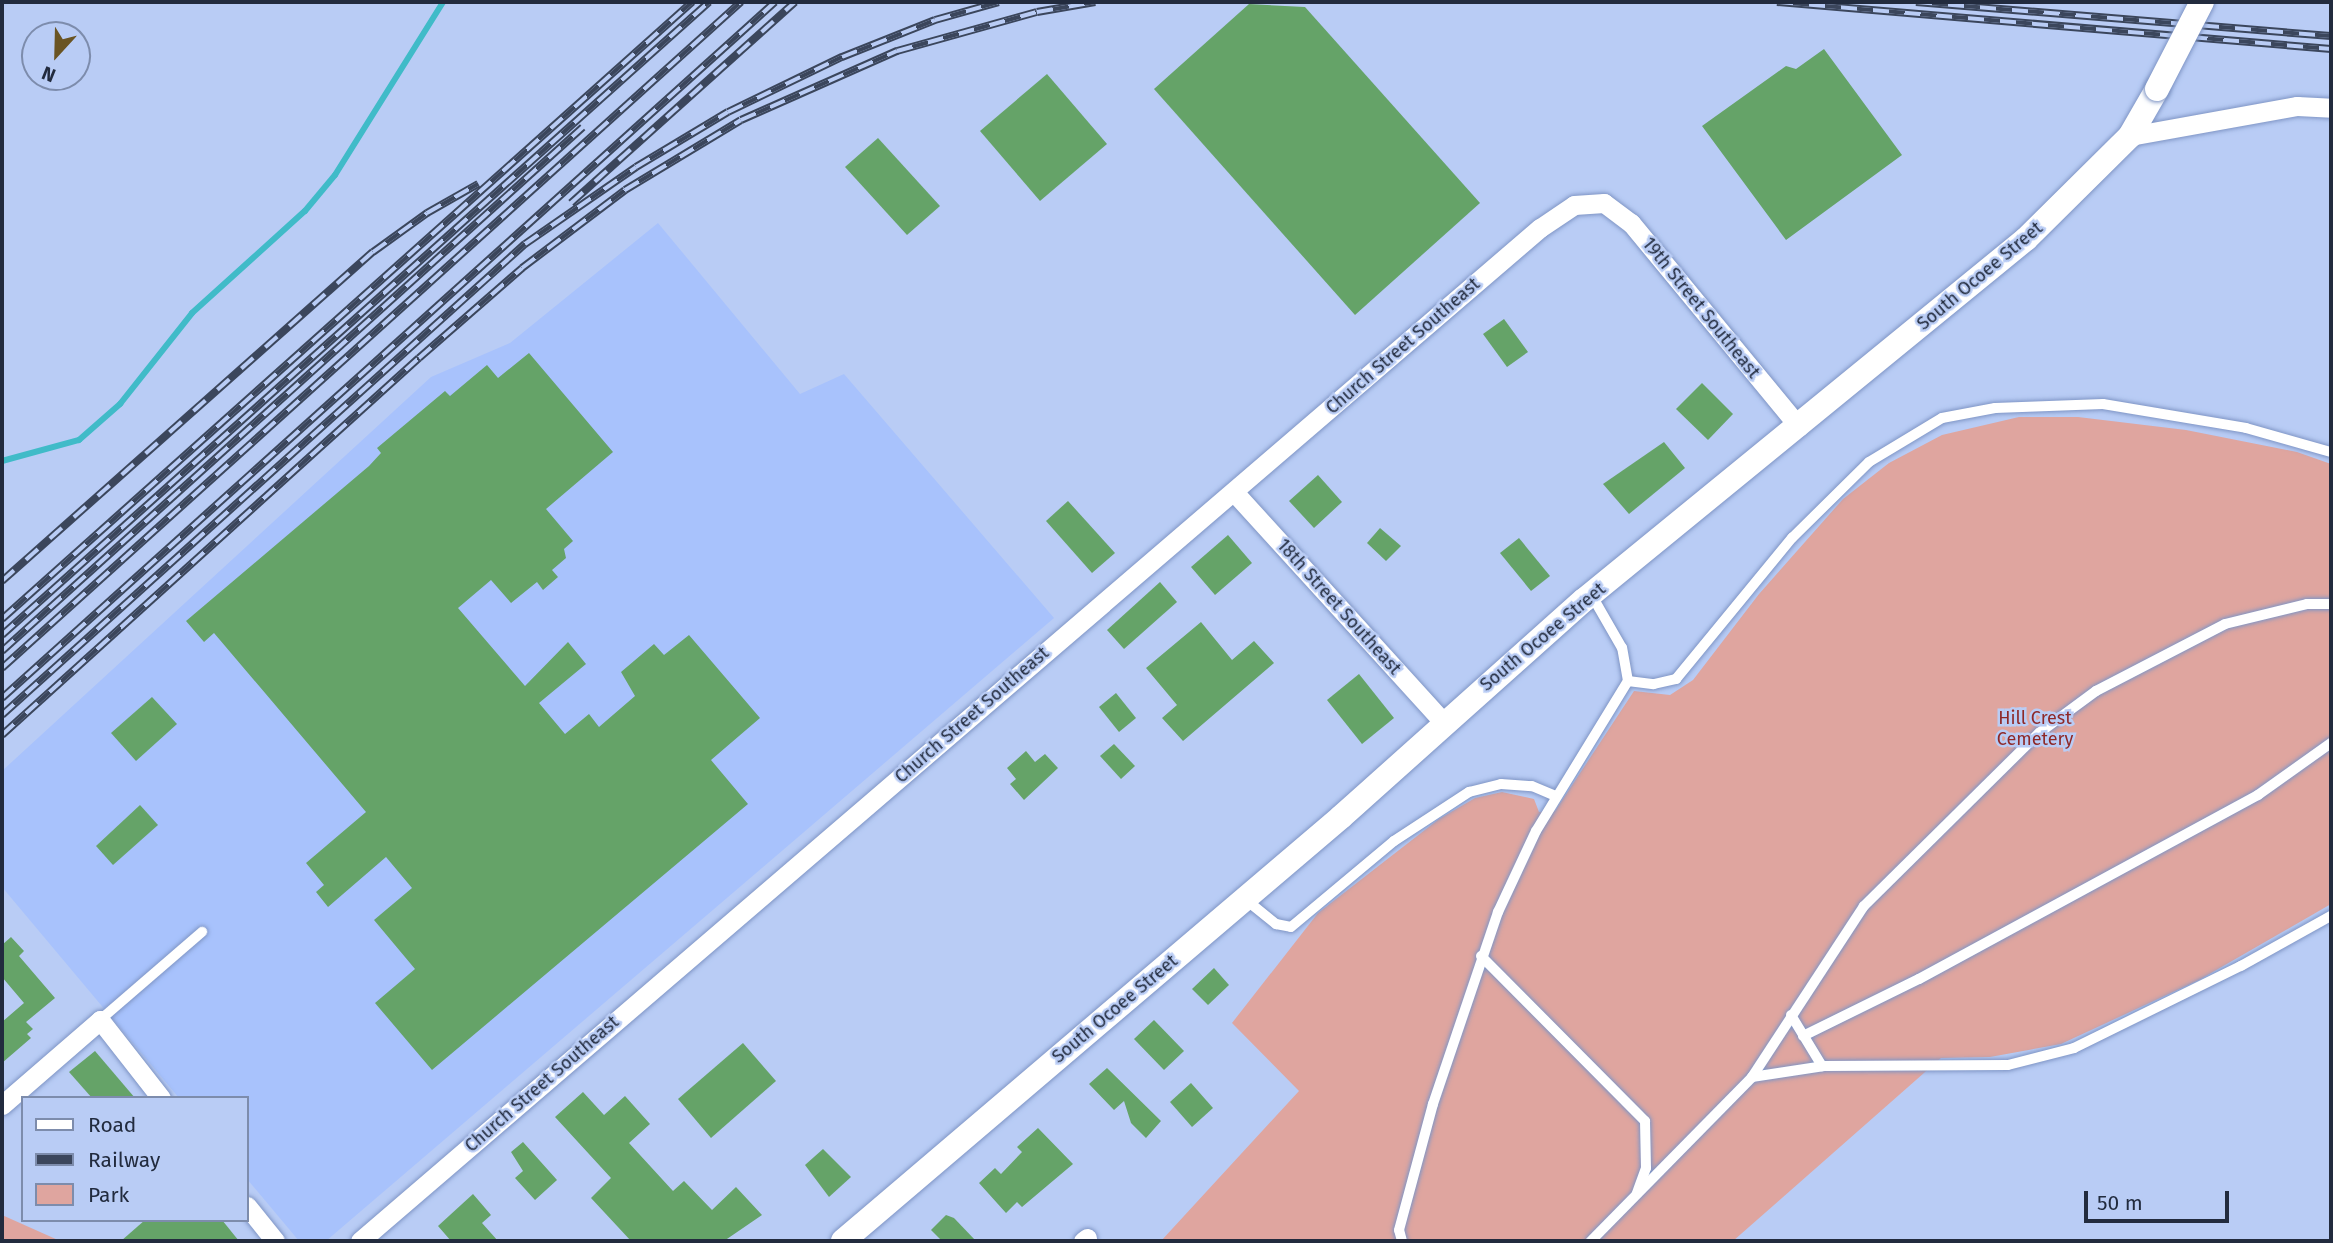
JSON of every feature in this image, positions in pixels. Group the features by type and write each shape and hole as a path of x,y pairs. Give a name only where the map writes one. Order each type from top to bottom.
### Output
{"street":[{"name":"South Ocoee Street","path":"843,1241 1245,898 1591,594 1799,427 2026,239 2130,136 2202,2"},
{"path":"2130,136 2297,106 2331,107"},
{"name":"19th Street Southeast","path":"1593,202 1604,203 1631,223 1799,427"},
{"name":"Church Street Southeast","path":"360,1241 1540,228 1574,205 1593,202"},
{"name":"18th Street Southeast","path":"1234,492 1443,722"},
{"path":"2,1105 100,1020 159,1096"},
{"path":"248,1207 275,1241"}],"lane":[{"path":"1628,681 1654,684 1676,679 1793,538 1869,462 1942,418 1995,408 2103,404 2246,428 2331,452"},
{"path":"1402,1241 1399,1230 1429,1117 1481,956 1530,842 1556,796 1604,727 1628,681 1622,648 1591,594"},
{"path":"1591,1241 1752,1077 1864,906 2039,733 2096,691 2225,624 2307,604 2331,604"},
{"path":"1804,1036 1919,979 2258,795 2331,743"},
{"path":"1245,898 1276,924 1292,926 1394,841 1469,792 1501,784 1532,786 1556,796"},
{"path":"1752,1077 1822,1066 2008,1065 2074,1048 2242,966 2331,916"},
{"path":"100,1020 202,932"},
{"path":"1481,956 1645,1121 1646,1168 1636,1197"},
{"path":"1791,1015 1822,1066"}],"shaded area":[{"path":"658,223 800,394 844,374 1054,618 326,1241 299,1241 248,1180 248,1096 177,1096 2,887 2,771 431,377 510,343"}],"green space":[{"name":"Hill Crest Cemetery","path":"2019,417 2078,417 2186,430 2297,452 2331,464 2331,904 2199,980 2061,1044 1990,1057 1941,1058 1733,1241 1161,1241 1299,1091 1232,1023 1318,913 1439,819 1475,798 1502,792 1534,799 1539,812 1555,811 1634,691 1670,695 1693,680 1759,594 1843,499 1889,463 1942,435"},
{"path":"2,1215 58,1240 59,1241 2,1241"}],"building":[{"path":"1249,4 1305,7 1480,203 1355,315 1154,89"},
{"path":"1824,49 1902,155 1786,240 1702,126 1786,66 1796,69"},
{"path":"1047,74 1107,144 1040,201 980,131"},
{"path":"878,138 940,206 907,235 845,167"},
{"path":"1504,319 1528,352 1507,367 1483,334"},
{"path":"529,353 613,452 546,509 573,541 564,549 566,558 552,570 558,577 543,590 537,582 511,603 491,580 458,608 525,686 568,642 586,664 539,703 565,734 589,714 599,727 635,696 621,672 654,644 664,655 689,635 760,718 711,760 748,804 432,1070 375,1003 415,969 374,920 412,888 386,857 328,907 316,892 324,885 306,863 366,812 214,633 204,642 186,621 369,466 381,453 377,448 445,391 450,396 487,365 498,378"},
{"path":"1702,383 1733,414 1708,440 1676,409"},
{"path":"1664,442 1685,468 1629,514 1603,484"},
{"path":"1318,475 1342,502 1314,528 1289,501"},
{"path":"1068,501 1115,553 1092,573 1046,521"},
{"path":"1380,528 1401,546 1386,561 1367,543"},
{"path":"1228,535 1252,563 1215,595 1191,567"},
{"path":"1519,538 1550,576 1531,591 1500,553"},
{"path":"1160,582 1177,602 1124,649 1107,630"},
{"path":"1201,622 1232,660 1254,641 1274,663 1183,741 1162,718 1177,705 1146,668"},
{"path":"1359,674 1394,718 1362,744 1327,700"},
{"path":"1116,693 1136,718 1119,732 1099,707"},
{"path":"152,697 177,724 136,761 111,733"},
{"path":"1114,744 1135,766 1121,779 1100,756"},
{"path":"1026,751 1035,762 1045,754 1058,768 1024,800 1010,784 1016,779 1007,768"},
{"path":"140,805 158,825 113,865 96,846"},
{"path":"11,937 24,951 19,956 55,998 26,1022 33,1029 27,1034 31,1038 2,1063 2,1022 24,1003 2,977 2,945"},
{"path":"1214,968 1229,985 1208,1005 1192,989"},
{"path":"1154,1020 1184,1051 1164,1070 1134,1039"},
{"path":"743,1043 776,1081 711,1138 678,1099"},
{"path":"95,1051 133,1096 90,1096 69,1072"},
{"path":"1107,1068 1161,1121 1146,1138 1131,1123 1124,1101 1114,1110 1089,1084"},
{"path":"1191,1083 1213,1108 1192,1127 1170,1102"},
{"path":"583,1092 604,1115 625,1096 650,1124 629,1143 673,1191 684,1181 712,1210 736,1187 762,1215 724,1241 631,1241 591,1198 611,1178 555,1117"},
{"path":"1038,1128 1073,1164 1022,1207 1017,1202 1006,1213 979,1183 995,1168 1001,1174 1022,1152 1017,1147"},
{"path":"523,1142 557,1180 535,1200 515,1178 523,1171 511,1152"},
{"path":"823,1149 851,1177 829,1197 805,1165"},
{"path":"473,1194 491,1215 482,1223 498,1241 451,1241 438,1226"},
{"path":"946,1215 954,1218 976,1241 942,1241 931,1230"},
{"path":"143,1222 224,1222 239,1241 121,1241"}],"waterway":[{"path":"2,461 79,440 120,404 192,313 305,211 335,175 443,2"}],"railway":[{"path":"2,619 692,2"},
{"path":"2,635 709,2"},
{"path":"2,668 741,2"},
{"path":"2,698 775,2"},
{"path":"571,203 795,2"},
{"path":"2,715 525,244 636,167 728,112 842,57 935,20 999,2"},
{"path":"2,735 419,358 522,268 625,190 741,120 897,51 1037,12 1095,2"},
{"path":"1777,2 2331,49"},
{"path":"1916,2 2331,36"},
{"path":"2,651 583,127"},
{"path":"2,581 373,252 427,213 478,184"}]}
